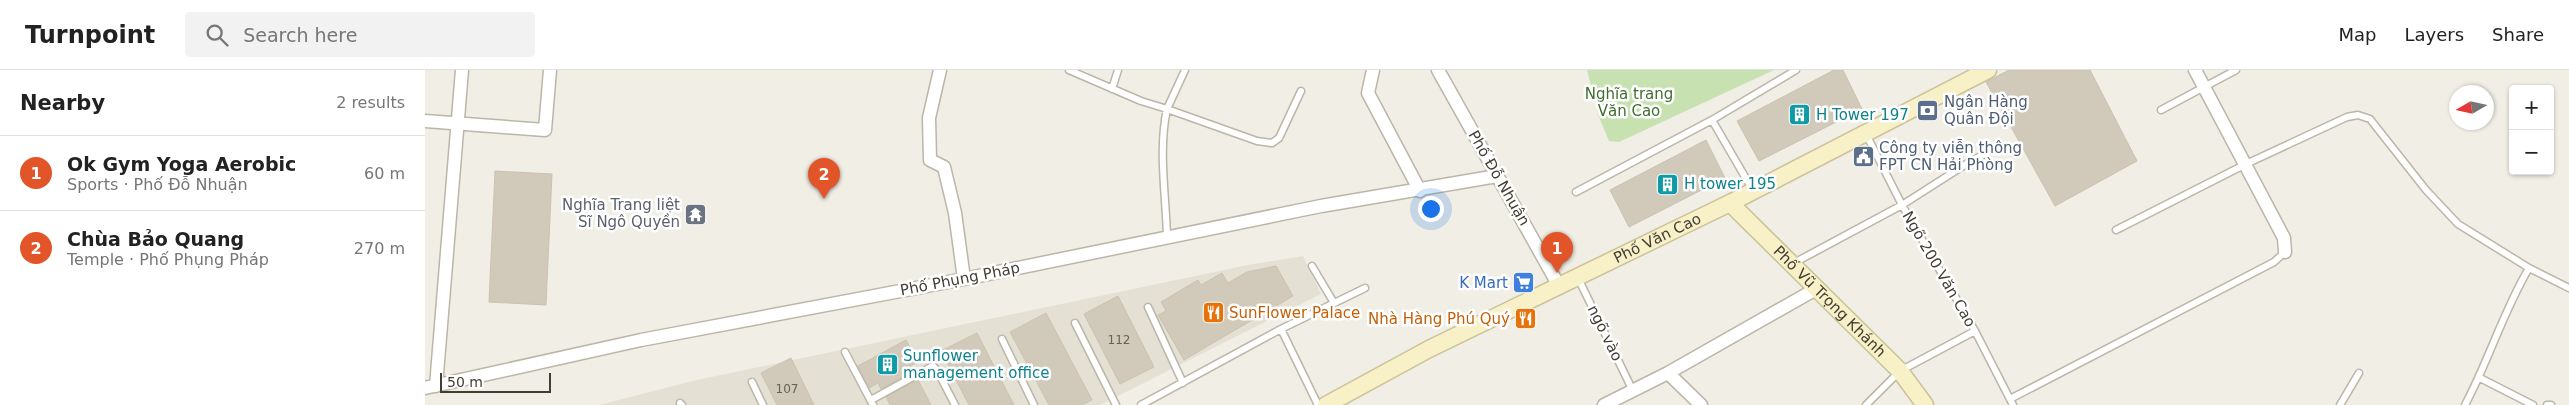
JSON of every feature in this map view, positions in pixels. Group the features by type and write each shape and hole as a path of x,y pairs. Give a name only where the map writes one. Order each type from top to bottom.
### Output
{"street":[{"path":"431,387 462,70"},
{"path":"425,121 545,130 549,70"},
{"path":"940,70 929,118 930,160 944,167 955,213 964,279"},
{"path":"1373,70 1368,93 1420,190"},
{"name":"Phố Đỗ Nhuận","path":"1438,70 1559,286"},
{"name":"Phố Văn Cao","path":"1326,405 1429,349 1730,203 1988,70"},
{"path":"2195,70 2284,238 2285,252"},
{"name":"Phố Phụng Pháp","path":"431,387 641,340 964,279 1321,206 1497,176"},
{"name":"Phố Vũ Trọng Khánh","path":"1730,203 1900,371 1925,405"},
{"path":"1603,405 1632,389 1668,373 1816,289"},
{"path":"1668,373 1701,405"}],"lane":[{"path":"1069,70 1112,89 1257,141 1272,142 1279,138 1301,91"},
{"path":"1112,89 1118,70"},
{"path":"1167,237 1163,142 1167,109 1185,70"},
{"path":"1576,192 1712,120 1797,70"},
{"path":"2161,110 2236,70"},
{"path":"2116,230 2246,164 2347,117 2365,117 2369,119 2397,152 2436,202 2458,224 2529,268 2569,288"},
{"path":"1712,120 1753,190"},
{"name":"Ngõ 200 Văn Cao","path":"1866,133 1901,205 1975,330 2011,402"},
{"path":"1791,265 1901,205 1971,161 2001,146"},
{"path":"2011,402 2274,262 2285,252"},
{"path":"1311,266 1334,303"},
{"path":"2465,405 2480,378 2511,299 2529,268"},
{"name":"ngõ vào","path":"1578,277 1632,389"},
{"path":"1141,405 1281,330 1365,288"},
{"path":"1147,307 1183,383"},
{"path":"1075,323 1116,405"},
{"path":"1281,330 1318,405"},
{"path":"1866,405 1900,371 1975,330"},
{"path":"1002,339 1034,405"},
{"path":"845,352 872,402 933,366 955,405"},
{"path":"2340,405 2359,372"},
{"path":"2480,378 2533,405"},
{"path":"752,382 763,405"}],"shaded area":[{"path":"1303,256 1321,294 1100,405 599,405 697,380 1248,265"}],"green space":[{"name":"Nghĩa trang Văn Cao","path":"1587,70 1774,70 1619,142 1609,141 1599,117"}],"building":[{"name":"H Tower 197","path":"1834,70 1843,70 1862,109 1759,161 1737,121"},
{"path":"2009,70 2090,70 2137,161 2055,206 1986,82"},
{"name":"H tower 195","path":"1706,140 1725,178 1629,227 1610,190"},
{"path":"495,171 552,174 546,305 489,302"},
{"name":"SunFlower Palace","path":"1276,266 1293,296 1184,360 1158,315 1166,311 1161,302 1198,280 1201,285 1222,273 1228,283 1247,272"},
{"path":"1118,296 1154,367 1120,384 1084,314"},
{"path":"1046,313 1092,400 1082,405 1049,405 1010,332"},
{"path":"977,333 1014,405 969,405 941,351"},
{"name":"Sunflower management office","path":"906,340 918,362 910,366 913,371 881,389 878,383 869,388 858,366"},
{"path":"791,358 814,405 777,405 761,373"},
{"path":"918,380 931,405 890,405 886,397"}],"place":[{"name":"Ngân Hàng Quân Đội","path":"1928,111"},
{"name":"H Tower 197","path":"1800,115"},
{"name":"Công ty viễn thông FPT CN Hải Phòng","path":"1863,157"},
{"name":"H tower 195","path":"1668,184"},
{"name":"Chùa Bảo Quang","path":"824,199"},
{"name":"Nghĩa Trang liệt Sĩ Ngô Quyền","path":"696,214"},
{"name":"Ok Gym Yoga Aerobic","path":"1557,273"},
{"name":"K Mart","path":"1524,283"},
{"name":"SunFlower Palace","path":"1213,313"},
{"name":"Nhà Hàng Phú Quý","path":"1526,319"},
{"name":"Sunflower management office","path":"887,365"}]}
